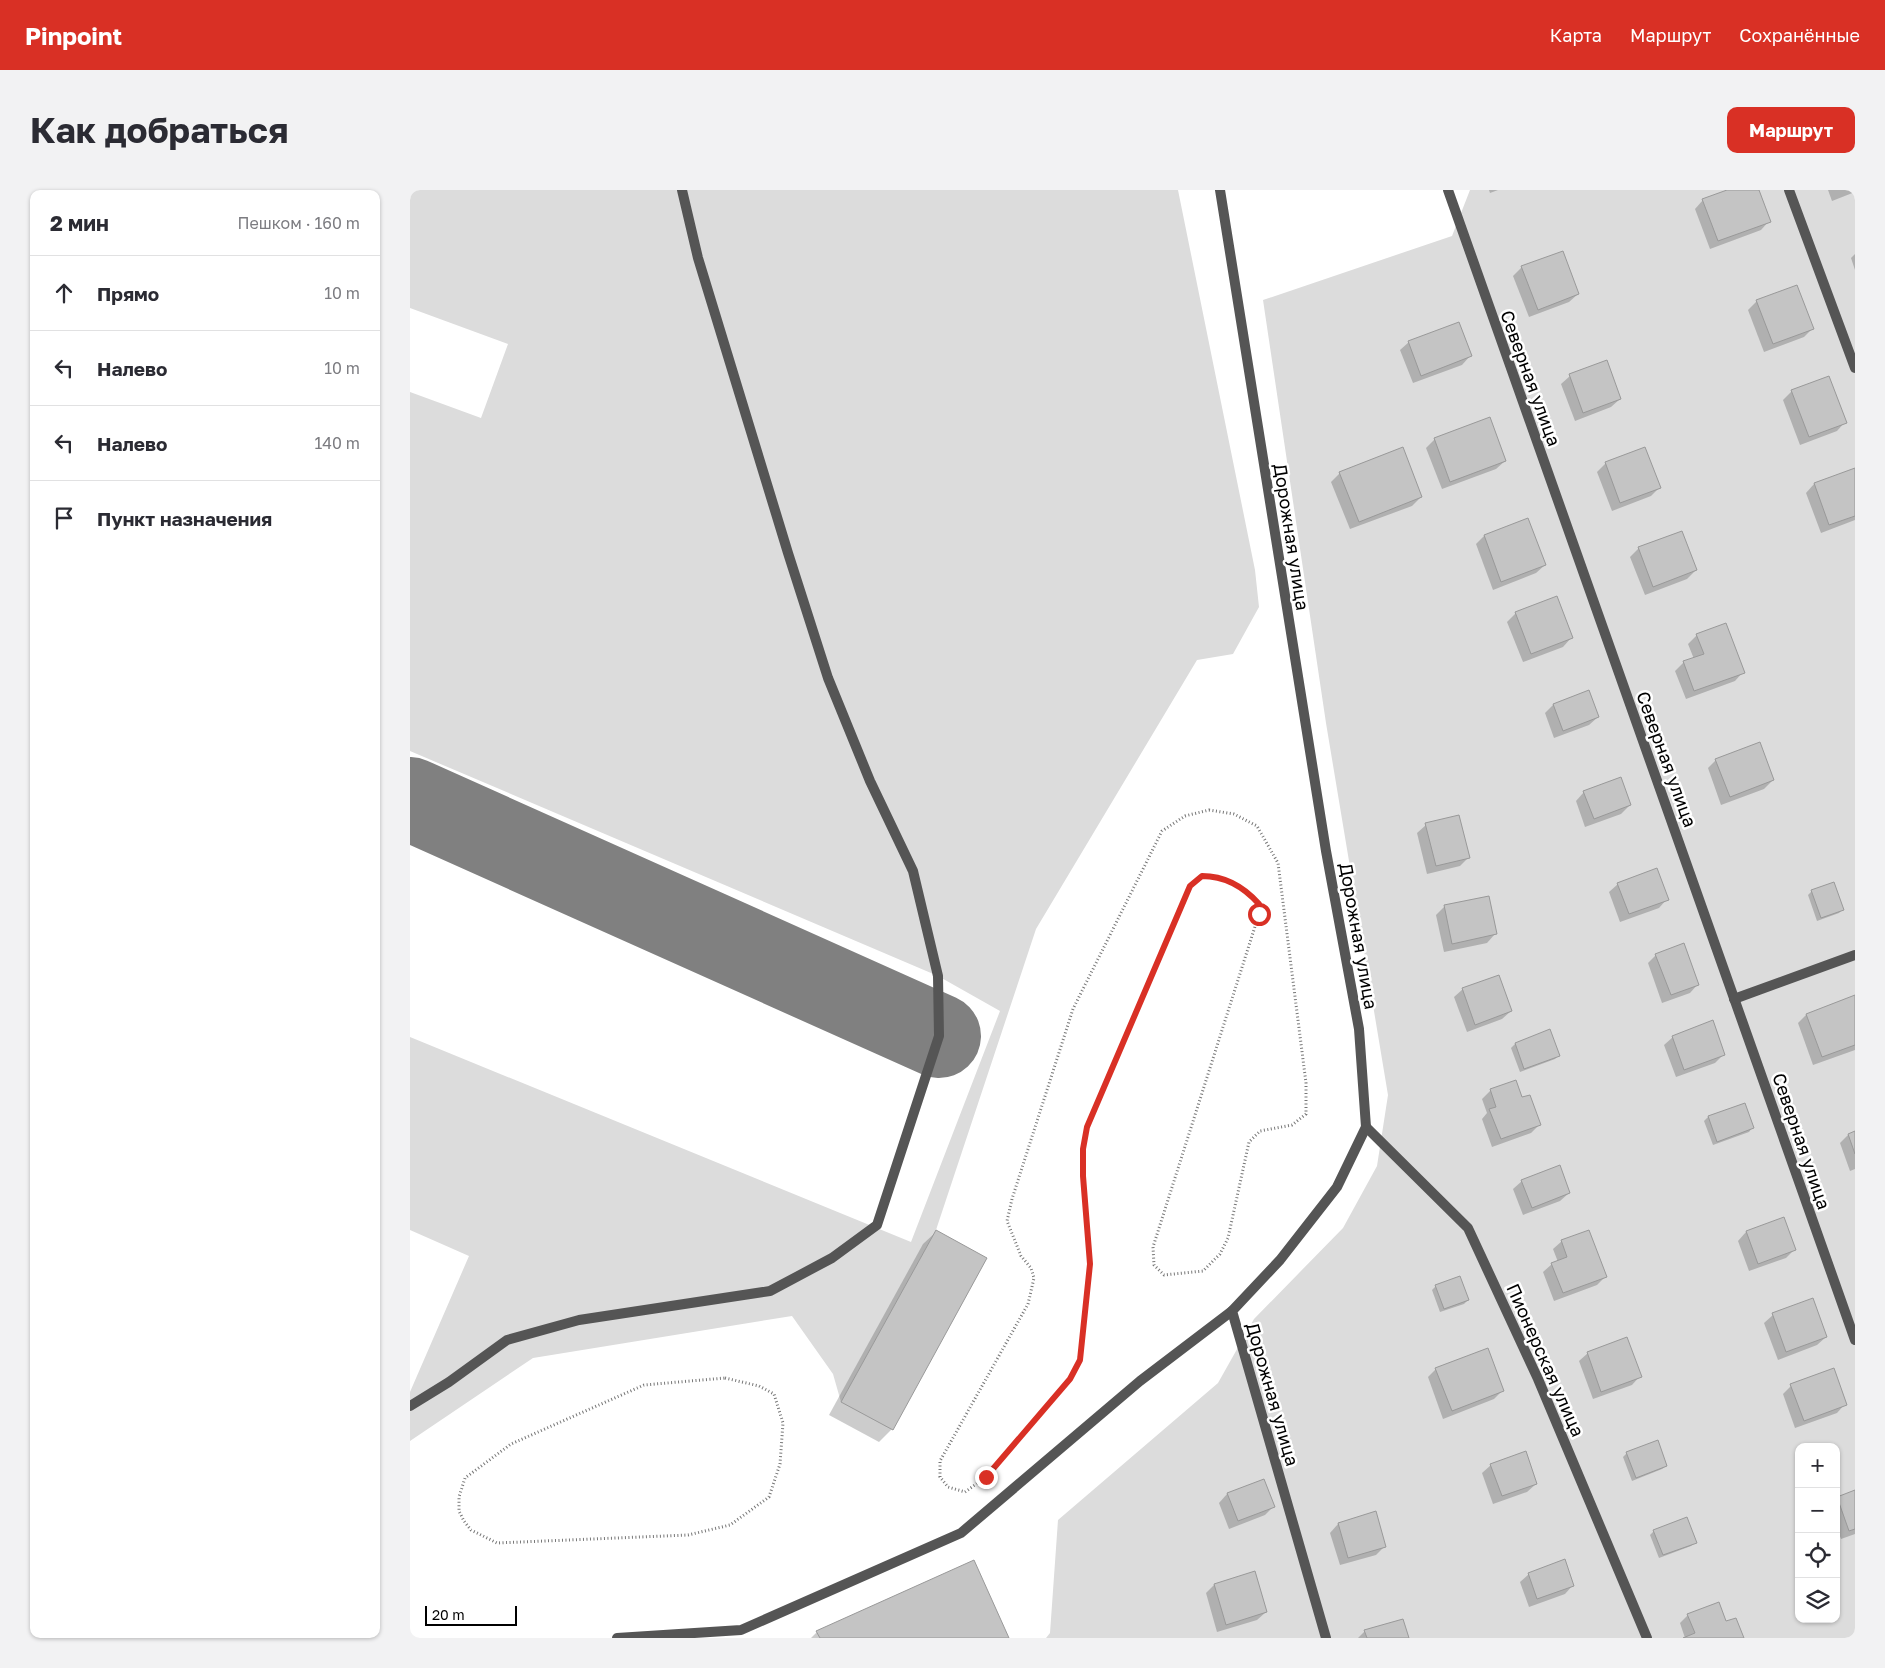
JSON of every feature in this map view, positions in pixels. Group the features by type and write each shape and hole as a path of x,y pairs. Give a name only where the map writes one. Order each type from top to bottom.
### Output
{"street":[{"path":"410,1406 449,1382 507,1340 579,1320 770,1291 832,1258 877,1225 939,1036 938,976 913,871 870,782 828,678 698,258 682,190"},
{"name":"Дорожная улица","path":"1220,190 1326,851 1359,1029 1366,1127 1337,1187 1280,1260 1232,1311 1326,1638"},
{"name":"Северная улица","path":"1448,190 1855,1340"},
{"path":"1789,190 1855,368"},
{"path":"1734,999 1855,955"},
{"name":"Пионерская улица","path":"1366,1127 1468,1228 1538,1379 1647,1638"},
{"path":"617,1638 741,1630 961,1533 1140,1381 1232,1311"}],"path":[{"path":"1209,810 1234,814 1257,826 1278,863 1306,1083 1306,1114 1292,1125 1260,1131 1249,1142 1228,1238 1220,1254 1203,1271 1164,1274 1154,1265 1153,1247 1259,914 1259,904 1251,894 1217,876 1202,876 1190,886 1087,1127 1083,1149 1083,1176 1090,1264 1080,1360 1070,1379 986,1477 965,1492 948,1487 940,1477 940,1461 1028,1304 1034,1278 1031,1268 1021,1256 1007,1221 1012,1199 1073,1009 1162,831 1185,816 1209,810"},
{"path":"726,1378 759,1386 774,1394 783,1423 780,1464 769,1498 730,1526 688,1535 497,1543 471,1530 459,1512 459,1498 465,1478 511,1444 644,1385 726,1378"}],"shaded area":[{"path":"410,190 1178,190 1255,570 1259,607 1233,654 1197,660 1036,929 936,1230 841,1402 833,1374 792,1316 533,1358 410,1441 410,1392 469,1256 410,1230 410,1037 911,1242 1000,1011 938,976 410,751 410,392 481,418 508,344 410,308"},
{"path":"1470,190 1855,190 1855,1638 1046,1638 1050,1633 1058,1520 1218,1383 1254,1319 1343,1228 1377,1166 1388,1095 1326,723 1263,300 1452,236"}],"building":[{"path":"1727,190 1759,190 1771,222 1718,241 1702,199"},
{"path":"1563,251 1579,294 1538,310 1521,266"},
{"path":"1797,285 1814,329 1773,344 1756,300"},
{"path":"1459,322 1472,356 1421,376 1408,341"},
{"path":"1607,360 1621,399 1583,413 1569,374"},
{"path":"1829,376 1847,423 1809,437 1791,390"},
{"path":"1490,417 1506,461 1450,482 1434,438"},
{"path":"1403,447 1422,497 1359,522 1339,472"},
{"path":"1645,447 1661,488 1620,503 1605,462"},
{"path":"1855,468 1855,516 1829,525 1814,483"},
{"path":"1528,518 1546,565 1501,582 1484,535"},
{"path":"1682,531 1697,570 1653,587 1638,547"},
{"path":"1557,596 1573,638 1531,654 1515,612"},
{"path":"1726,623 1745,673 1694,691 1683,661 1704,654 1696,634"},
{"path":"1589,690 1599,717 1563,731 1553,704"},
{"path":"1760,742 1774,780 1730,797 1715,759"},
{"path":"1621,777 1631,805 1594,819 1583,791"},
{"path":"1459,815 1470,858 1436,866 1425,823"},
{"path":"1657,868 1669,900 1629,914 1617,883"},
{"path":"1834,882 1844,910 1821,918 1811,890"},
{"path":"1489,896 1497,934 1452,944 1444,905"},
{"path":"1684,943 1699,985 1671,995 1655,954"},
{"path":"1499,975 1512,1011 1475,1025 1462,988"},
{"path":"1855,995 1855,1045 1822,1057 1806,1014"},
{"path":"1713,1020 1725,1055 1684,1070 1672,1036"},
{"path":"1550,1029 1560,1056 1524,1069 1515,1043"},
{"path":"1516,1080 1522,1097 1530,1095 1541,1125 1501,1139 1489,1109 1496,1107 1490,1089"},
{"path":"1745,1103 1754,1128 1717,1142 1708,1116"},
{"path":"1855,1131 1855,1154 1848,1134"},
{"path":"1560,1165 1570,1193 1532,1208 1521,1180"},
{"path":"1784,1217 1796,1250 1758,1264 1746,1231"},
{"path":"936,1230 987,1258 893,1430 841,1402"},
{"path":"1589,1230 1607,1277 1563,1293 1551,1263 1567,1257 1561,1240"},
{"path":"1460,1276 1469,1300 1444,1309 1435,1285"},
{"path":"1813,1298 1827,1337 1786,1352 1772,1313"},
{"path":"1627,1337 1642,1377 1601,1392 1587,1352"},
{"path":"1488,1348 1504,1391 1452,1411 1435,1368"},
{"path":"1834,1368 1847,1405 1804,1421 1790,1384"},
{"path":"1658,1440 1667,1466 1636,1478 1626,1452"},
{"path":"1526,1451 1537,1484 1502,1496 1490,1464"},
{"path":"1264,1479 1275,1507 1238,1521 1227,1493"},
{"path":"1855,1490 1855,1529 1849,1531 1840,1506 1840,1496"},
{"path":"1376,1511 1386,1547 1348,1558 1338,1523"},
{"path":"1687,1517 1697,1543 1663,1555 1653,1530"},
{"path":"1565,1559 1574,1586 1537,1599 1528,1573"},
{"path":"974,1560 1009,1638 820,1638 816,1631"},
{"path":"1255,1571 1267,1612 1226,1625 1214,1584"},
{"path":"1719,1602 1726,1621 1736,1618 1744,1638 1683,1638 1695,1633 1687,1614"},
{"path":"1403,1619 1409,1638 1367,1638 1364,1630"}],"taxiway":[{"path":"410,799 939,1036"}],"route":[{"path":"986,1477 1070,1379 1080,1360 1090,1264 1083,1176 1083,1149 1087,1127 1190,886 1202,876 1217,876 1251,894 1259,904 1259,914"}]}
